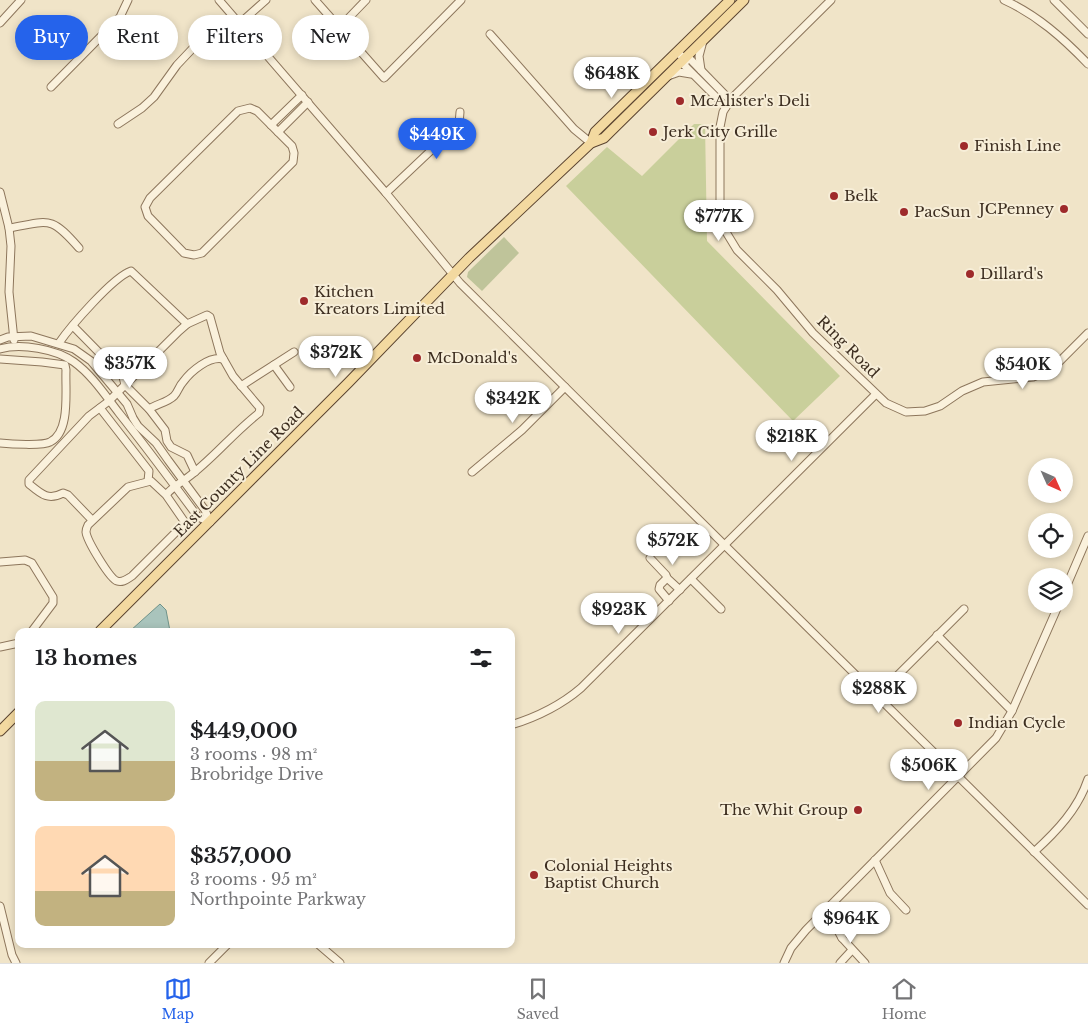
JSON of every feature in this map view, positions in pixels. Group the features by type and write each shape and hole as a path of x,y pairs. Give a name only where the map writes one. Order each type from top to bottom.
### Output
{"main road":[{"name":"East County Line Road","path":"591,143 595,132 730,0"},
{"name":"East County Line Road","path":"103,628 453,275 591,143 604,138 744,0"},
{"path":"0,731 15,716"}],"street":[{"path":"0,23 21,0"},
{"path":"50,86 120,17 128,0"},
{"path":"219,0 233,15"},
{"path":"249,15 266,0"},
{"path":"315,0 328,15"},
{"path":"352,15 366,0"},
{"path":"368,60 384,78 461,0"},
{"name":"Ring Road","path":"831,0 730,100 720,122 721,218 726,232 737,250 786,299 813,333 876,395 886,404 900,410 911,412 931,410 962,391 982,382 1028,379 1045,372 1057,364 1088,333"},
{"path":"1004,0 1026,11 1048,26 1088,64"},
{"path":"1054,0 1088,34"},
{"path":"490,34 574,129 591,143"},
{"path":"701,70 699,56 703,41"},
{"path":"677,52 685,59 690,60 730,100"},
{"path":"118,124 142,108 154,97 177,65 188,53"},
{"path":"685,59 685,66 726,107"},
{"path":"272,60 386,193 453,275 724,546 1088,905"},
{"path":"668,76 683,71 694,74"},
{"path":"271,125 302,95"},
{"path":"278,132 308,102"},
{"path":"250,108 257,111 271,125 292,146 294,153 293,162 202,253 194,255 184,252 148,216 146,207 150,198 238,110 250,108"},
{"path":"386,193 459,124 460,112"},
{"path":"0,192 10,228 9,292 15,346"},
{"path":"10,228 46,222 54,224 62,228 78,248"},
{"path":"59,343 116,280 130,271 188,324"},
{"path":"92,520 68,495 63,493 50,498 43,497 29,484 29,480 59,447 110,401 179,331 188,324 207,315 210,317 223,359 241,386 260,408 259,413 195,472 168,491 166,495"},
{"path":"73,326 123,377 125,385 149,409 165,430 167,441 171,447 187,455 195,472"},
{"path":"0,340 8,336 31,336 74,349 91,361 127,404 138,426 156,443 205,510 210,522"},
{"path":"0,349 15,346 55,352 83,369 110,401 198,517 210,522"},
{"path":"69,359 74,349"},
{"path":"241,386 294,352"},
{"path":"149,409 175,395 183,381 207,362 216,358 223,359"},
{"path":"0,359 42,362 64,366 66,370 64,418 62,430 58,436 49,443 0,443"},
{"path":"274,365 290,387"},
{"path":"472,472 522,430 565,387"},
{"path":"515,724 546,712 571,696 876,395"},
{"path":"100,408 149,471 148,481"},
{"path":"151,481 166,495 184,521 183,525 132,576 122,582 117,581 108,574 90,544 86,531 88,525 128,487 151,481"},
{"path":"1073,571 1088,536"},
{"path":"650,558 680,590"},
{"path":"0,562 25,560 32,563 53,597 53,603 34,628"},
{"path":"667,578 660,585 659,589 669,601"},
{"path":"691,579 721,609"},
{"path":"877,696 964,609"},
{"path":"784,963 796,941 993,742 1012,711 1055,613"},
{"path":"937,635 1012,711"},
{"path":"0,647 15,645"},
{"path":"1034,852 1061,826 1071,813 1085,789 1088,779"},
{"path":"876,860 890,893 906,910"},
{"path":"0,906 12,955 16,963"},
{"path":"828,908 839,927 842,938 865,963"},
{"path":"822,914 839,927"},
{"path":"209,963 224,948"},
{"path":"323,948 340,963"},
{"path":"840,963 852,950"}],"green space":[{"path":"694,124 705,124 707,241 840,376 793,421 566,186 607,147 642,176"},
{"path":"504,237 519,253 482,291 467,277 468,272"}],"water":[{"path":"160,604 166,610 169,628 133,628"}],"place":[{"name":"McAlister's Deli","path":"680,101"},
{"name":"Jerk City Grille","path":"653,132"},
{"name":"Finish Line","path":"964,146"},
{"name":"Belk","path":"834,196"},
{"name":"JCPenney","path":"1064,209"},
{"name":"PacSun","path":"904,212"},
{"name":"Dillard's","path":"970,274"},
{"name":"Kitchen Kreators Limited","path":"304,301"},
{"name":"McDonald's","path":"417,358"},
{"name":"Indian Cycle","path":"958,723"},
{"name":"The Whit Group","path":"858,810"},
{"name":"Colonial Heights Baptist Church","path":"534,875"}]}
